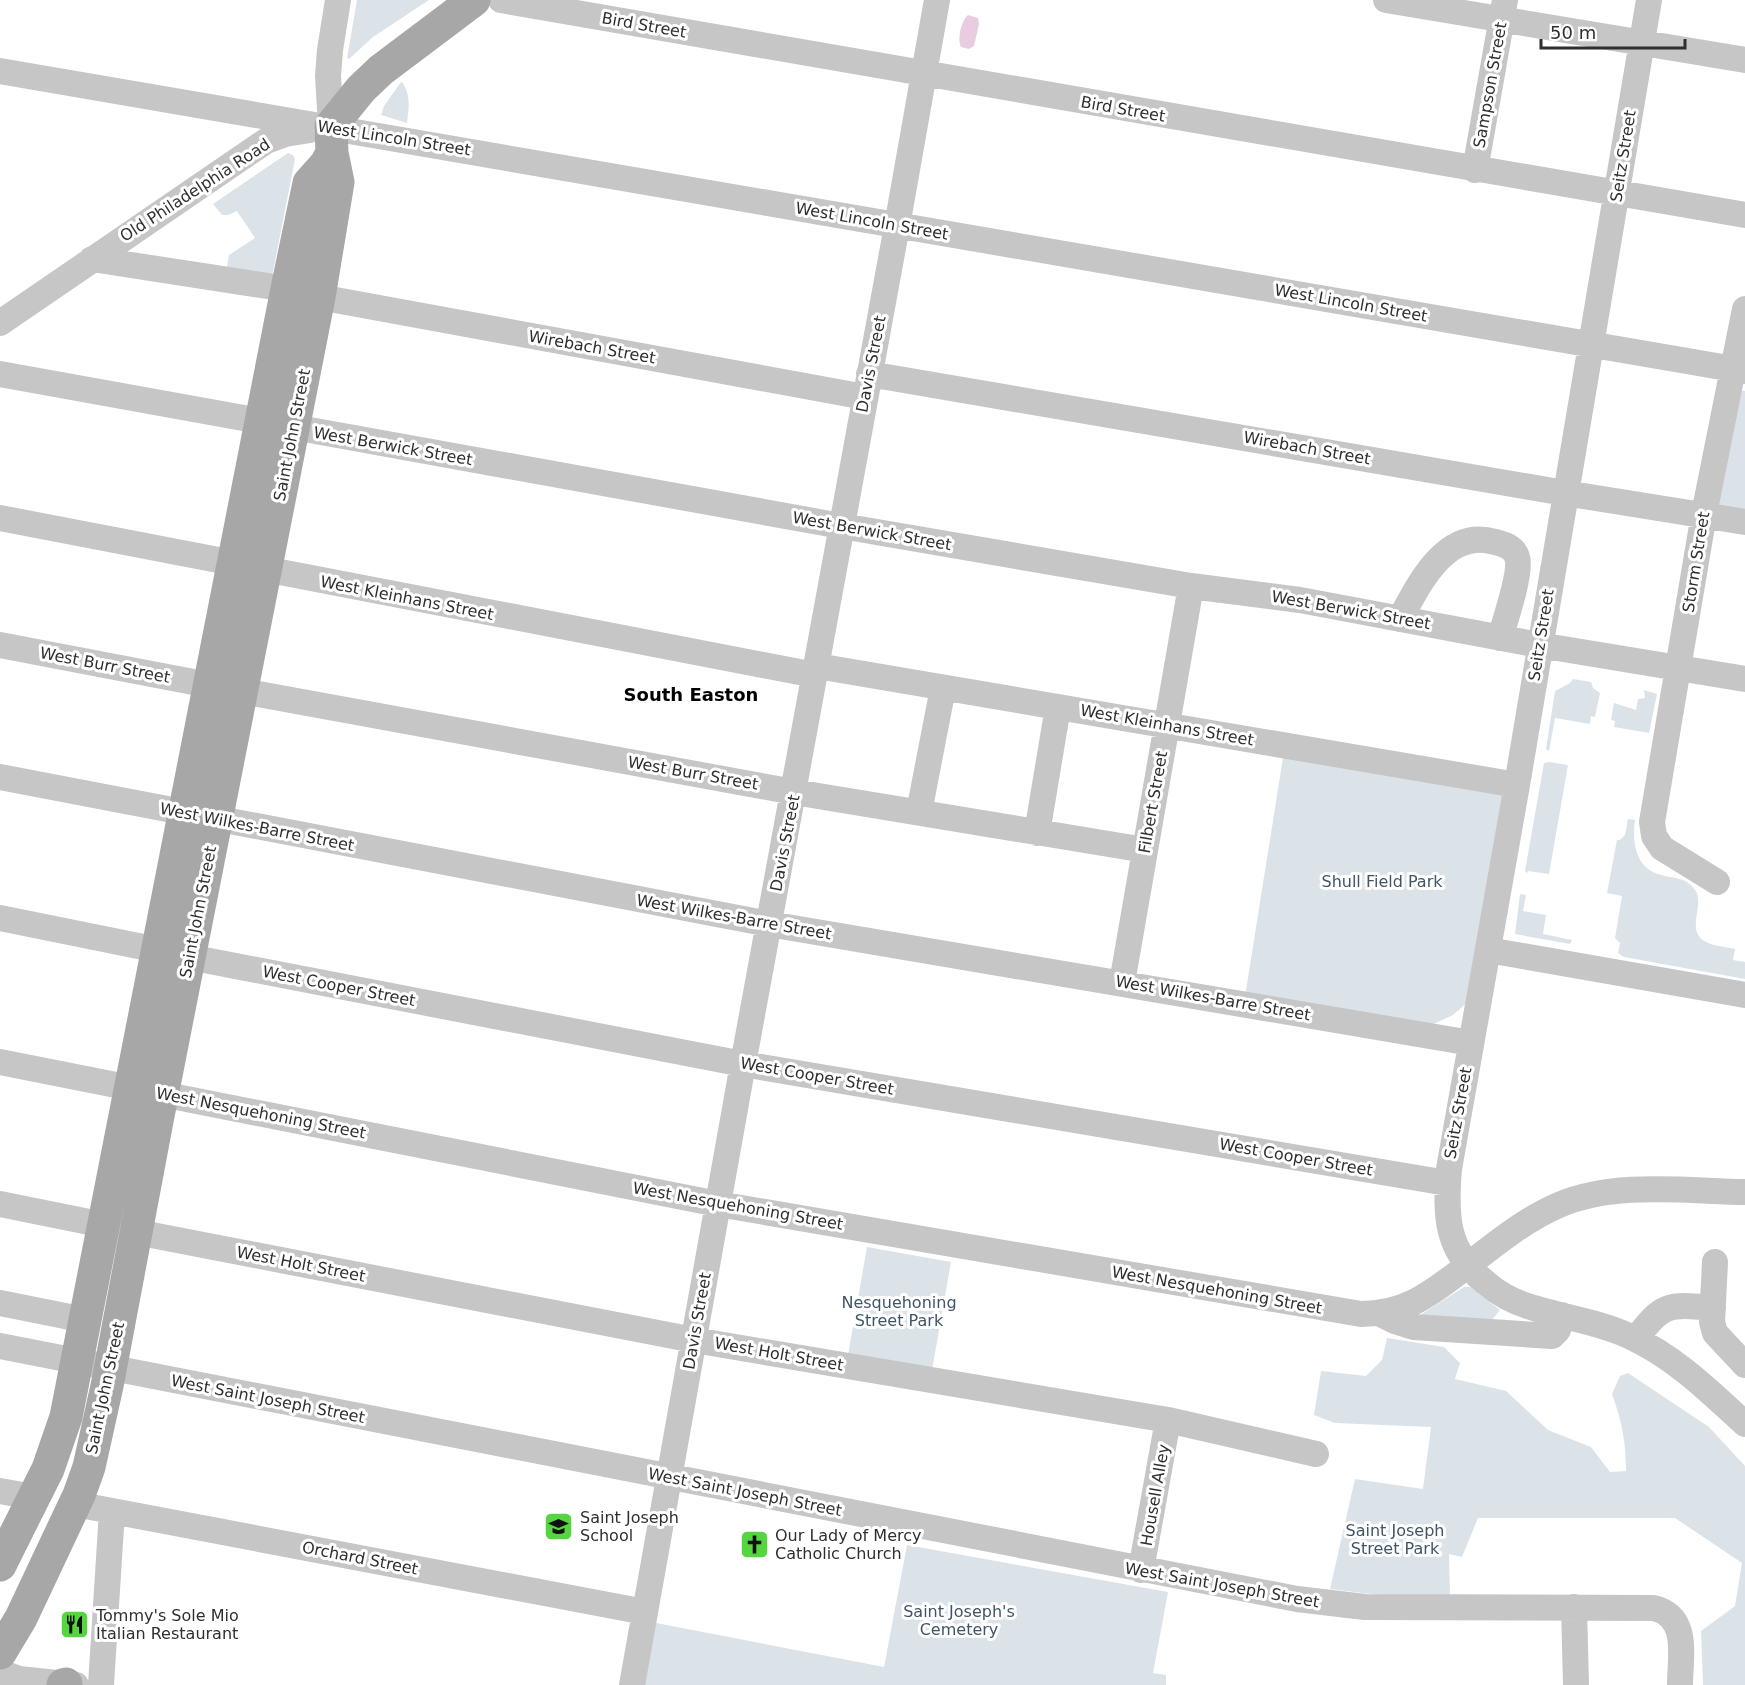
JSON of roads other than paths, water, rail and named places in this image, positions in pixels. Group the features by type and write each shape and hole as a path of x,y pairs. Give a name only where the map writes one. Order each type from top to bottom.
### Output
{"main road":[{"path":"331,140 361,89 381,70 474,0"},
{"name":"Saint John Street","path":"0,1565 52,1459 63,1428 309,183 326,164 331,140"},
{"name":"Saint John Street","path":"0,1653 21,1618 75,1504 88,1467 110,1368 319,297 338,182 331,140"}],"street":[{"name":"Saint John Street","path":"331,140 328,76 338,0"},
{"name":"Bird Street","path":"501,0 924,75 1745,215"},
{"name":"Davis Street","path":"632,1685 937,0"},
{"path":"1386,0 1503,10 1642,42 1745,60"},
{"name":"Seitz Street","path":"1649,0 1517,785 1447,1183 1447,1210 1451,1236 1458,1254 1467,1266 1489,1286 1510,1300 1605,1326 1636,1340 1690,1374 1745,1424"},
{"name":"Sampson Street","path":"1475,170 1503,10"},
{"name":"West Lincoln Street","path":"0,71 305,124 331,140 897,226 1739,370"},
{"name":"Old Philadelphia Road","path":"0,323 266,141 285,134 331,140"},
{"path":"92,259 287,289"},
{"name":"Wirebach Street","path":"319,297 1745,522"},
{"name":"Storm Street","path":"1718,882 1662,848 1653,832 1653,817 1704,514 1739,370 1745,309"},
{"name":"West Berwick Street","path":"0,374 841,526 1191,586 1300,600 1539,645 1745,679"},
{"name":"West Kleinhans Street","path":"0,518 266,570 816,671 943,688 1517,785"},
{"path":"1400,618 1429,569 1444,553 1463,542 1488,539 1508,545 1517,556 1517,574 1500,638"},
{"name":"Filbert Street","path":"1122,982 1191,586"},
{"name":"West Burr Street","path":"0,645 209,685"},
{"path":"919,812 943,688"},
{"name":"West Burr Street","path":"242,691 794,792 1144,850"},
{"path":"1037,833 1058,707"},
{"name":"West Wilkes-Barre Street","path":"0,777 769,924 1122,982 1471,1043"},
{"path":"0,918 158,950"},
{"path":"1488,950 1745,995"},
{"name":"West Cooper Street","path":"189,957 743,1064 1447,1183"},
{"name":"West Nesquehoning Street","path":"0,1062 718,1204 1348,1312 1379,1313 1396,1310 1419,1301 1467,1266"},
{"path":"1467,1266 1536,1217 1579,1197 1623,1190 1745,1192"},
{"path":"0,1204 104,1225"},
{"name":"West Holt Street","path":"136,1232 694,1340 1168,1420 1316,1454"},
{"path":"1715,1262 1712,1322 1715,1333 1745,1365"},
{"path":"0,1303 85,1320"},
{"path":"1636,1340 1653,1316 1661,1311 1682,1305 1713,1308"},
{"path":"1379,1313 1414,1327 1552,1336 1558,1330 1562,1315"},
{"name":"West Saint Joseph Street","path":"0,1346 1297,1599 1350,1606 1649,1608 1669,1613 1677,1623 1680,1685"},
{"name":"Housell Alley","path":"1142,1570 1168,1420"},
{"path":"0,1491 34,1497"},
{"name":"Orchard Street","path":"75,1504 645,1612"},
{"path":"101,1685 112,1511"},
{"path":"1574,1607 1576,1685"},
{"path":"0,1672 19,1679 68,1685"}],"place":[{"name":"Saint Joseph School","path":"559,1526"},
{"name":"Our Lady of Mercy Catholic Church","path":"754,1544"},
{"name":"Tommy's Sole Mio Italian Restaurant","path":"75,1624"}],"district":[{"name":"South Easton","path":"691,694"}],"park label":[{"name":"Shull Field Park","path":"1382,881"},
{"name":"Nesquehoning Street Park","path":"899,1311"},
{"name":"Saint Joseph Street Park","path":"1395,1539"},
{"name":"Saint Joseph's Cemetery","path":"959,1620"}]}
